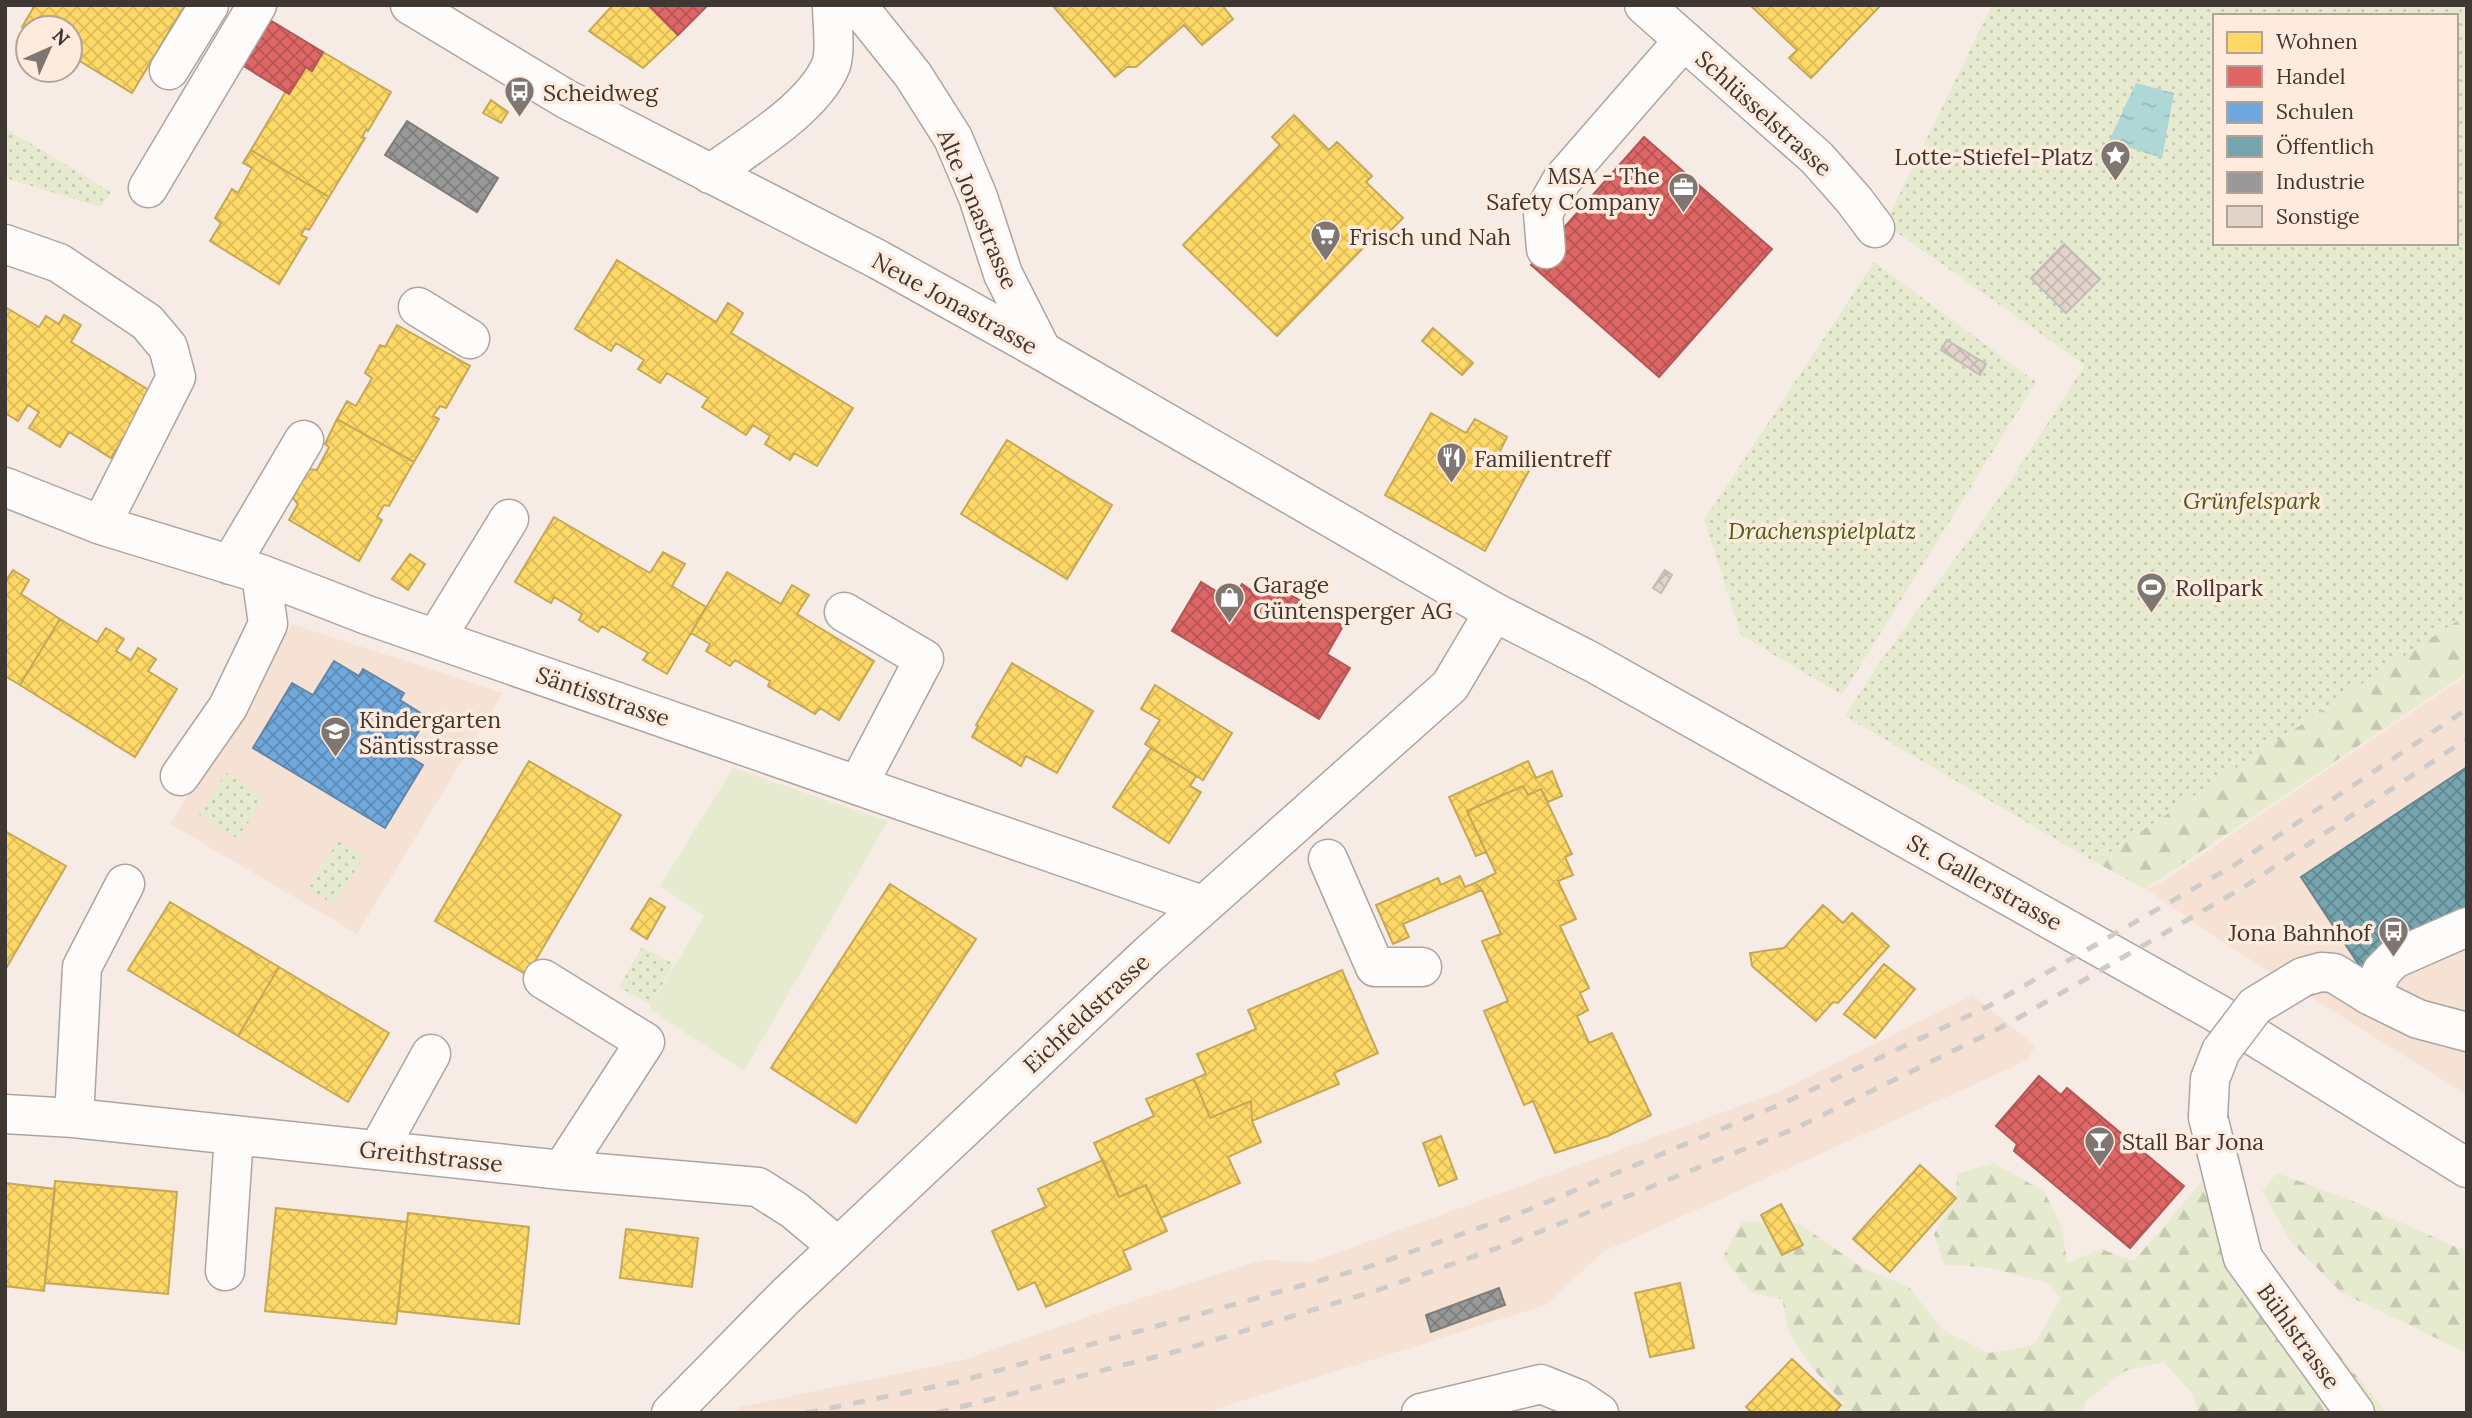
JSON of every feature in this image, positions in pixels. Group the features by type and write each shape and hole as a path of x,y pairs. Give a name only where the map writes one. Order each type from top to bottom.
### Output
{"street":[{"path":"169,70 209,5"},
{"path":"148,188 257,5"},
{"name":"Neue Jonastrasse","path":"410,5 566,99 866,253 1042,351 1494,612"},
{"path":"710,174 790,116 820,84 832,63 832,5"},
{"name":"Alte Jonastrasse","path":"856,5 913,75 953,138 978,197 1003,274 1042,351"},
{"name":"Schlüsselstrasse","path":"1644,5 1817,158 1875,229"},
{"path":"1546,249 1543,213 1562,180 1684,40"},
{"path":"5,244 59,263 147,322 168,347 176,377 101,525"},
{"path":"418,307 470,339"},
{"path":"180,776 228,707 268,624 245,569 304,440"},
{"name":"Säntisstrasse","path":"5,487 101,525 245,569 1202,905"},
{"path":"436,638 509,519"},
{"path":"844,612 923,659 858,785"},
{"name":"Eichfeldstrasse","path":"671,1413 838,1246 1202,905 1450,686 1494,612"},
{"name":"St. Gallerstrasse","path":"1494,612 1592,662 2215,1012 2467,1168"},
{"path":"1328,859 1375,967 1422,967"},
{"path":"74,1118 82,967 125,884"},
{"path":"2467,927 2394,960 2382,971 2371,996 2418,1019 2467,1032"},
{"name":"Bühlstrasse","path":"2355,1413 2244,1258 2208,1117 2210,1079 2221,1051 2255,1006 2303,977 2321,972 2334,973 2371,996"},
{"path":"543,979 645,1042 562,1170"},
{"path":"378,1150 431,1054"},
{"name":"Greithstrasse","path":"5,1114 74,1118 562,1170 758,1187 794,1210 838,1246"},
{"path":"225,1271 234,1135"},
{"path":"1421,1413 1541,1384 1578,1399 1599,1413"}],"shaded area":[{"name":"Kindergarten Säntisstrasse","path":"292,624 503,693 357,934 170,824"},
{"path":"2467,675 2467,1095 2221,941 2146,889 2163,881"},
{"path":"1973,995 2035,1046 2028,1060 1603,1252 1546,1305 1204,1413 734,1413 740,1407 963,1360 1262,1260 1312,1262 1778,1092"}],"green space":[{"name":"Grünfelspark","path":"1992,5 2467,5 2467,614 2095,862 1845,716 1877,666 2004,491 2085,365 1885,224"},
{"path":"5,128 111,192 101,207 5,178"},
{"name":"Drachenspielplatz","path":"1874,262 2036,382 1842,695 1741,635 1704,520"},
{"path":"2467,614 2467,673 2145,889 2095,862"},
{"path":"733,768 888,821 744,1071 649,1009 704,916 660,886"},
{"path":"226,773 264,798 238,839 199,815"},
{"path":"338,841 364,857 334,905 308,889"},
{"path":"642,947 674,964 651,1005 619,987"},
{"path":"1994,1163 2044,1191 2062,1227 2067,1263 2101,1249 2134,1261 2204,1179 2287,1291 2387,1413 2199,1413 2191,1392 2164,1362 2125,1371 2085,1402 2082,1413 1840,1413 1843,1403 1812,1367 1789,1333 1782,1299 1750,1292 1723,1257 1742,1221 1800,1224 1861,1267 1909,1287 1943,1330 1989,1353 2034,1345 2061,1298 2045,1282 1986,1267 1944,1265 1934,1234 1956,1198 1957,1174"},
{"path":"2277,1173 2355,1202 2467,1252 2467,1353 2342,1293 2291,1242 2262,1191"}],"water":[{"path":"2136,83 2174,93 2162,158 2109,141"}],"building: Wohnen":[{"path":"35,5 185,5 132,93 84,64 84,14 30,14"},
{"path":"613,5 648,5 678,35 643,68 589,31"},
{"path":"1052,5 1222,5 1233,19 1202,45 1184,25 1136,67 1127,67 1115,77"},
{"path":"1750,5 1881,5 1811,78 1789,58 1797,50"},
{"path":"323,52 391,92 368,131 366,130 362,137 365,138 329,197 251,150 286,91 289,94 306,67 312,71"},
{"path":"491,100 508,112 501,123 483,113"},
{"path":"1294,115 1329,150 1337,142 1372,176 1366,182 1403,218 1378,243 1373,238 1277,336 1183,245 1280,145 1272,137"},
{"path":"251,150 329,197 309,230 305,228 301,235 307,238 279,284 210,241 221,223 215,218 232,189 238,193 252,168 243,163"},
{"path":"617,260 716,322 728,303 743,313 731,333 853,408 817,466 794,453 790,460 765,444 770,436 753,425 746,435 702,407 708,398 667,373 660,383 638,369 644,360 616,343 611,351 575,329"},
{"path":"5,307 39,327 46,316 59,324 64,315 81,325 71,342 152,392 111,458 69,432 60,447 29,428 39,412 28,405 18,421 5,413"},
{"path":"397,325 470,366 446,408 440,406 433,416 439,419 414,462 337,419 347,401 356,406 372,378 365,373 380,345 385,347"},
{"path":"1433,328 1473,363 1462,375 1422,341"},
{"path":"1431,413 1466,433 1475,419 1507,437 1500,451 1530,469 1485,551 1385,495"},
{"path":"337,419 414,462 389,506 384,505 377,517 382,520 359,561 289,520 298,504 293,498 308,469 317,470 329,447 325,444"},
{"path":"1007,440 1112,505 1067,579 961,514"},
{"path":"554,517 650,573 663,552 685,564 672,586 706,607 667,674 643,660 648,653 602,626 598,632 579,620 582,614 554,597 551,603 515,582"},
{"path":"410,554 425,564 408,590 392,579"},
{"path":"13,570 29,580 21,594 60,619 20,685 5,676 5,582"},
{"path":"727,572 781,604 792,585 809,595 797,614 874,661 839,720 820,708 815,714 768,686 770,681 735,660 730,666 706,651 710,644 691,633"},
{"path":"60,619 97,642 106,628 124,639 116,651 131,660 138,648 156,659 148,671 177,689 135,757 20,685"},
{"path":"1012,663 1093,711 1057,773 1026,756 1021,766 972,737 978,726 976,725"},
{"path":"1155,685 1232,733 1203,780 1145,744 1160,720 1141,709"},
{"path":"1151,748 1196,776 1190,786 1201,792 1169,843 1113,807"},
{"path":"529,761 621,815 527,975 435,921"},
{"path":"1528,761 1536,778 1552,771 1562,796 1548,802 1541,789 1528,795 1523,786 1467,811 1486,852 1476,856 1449,797"},
{"path":"1523,786 1528,795 1541,789 1572,854 1565,857 1573,875 1558,881 1576,919 1560,926 1589,988 1580,993 1588,1010 1577,1016 1589,1043 1612,1033 1651,1115 1608,1136 1555,1153 1533,1101 1524,1105 1484,1011 1508,1001 1482,941 1501,934 1482,890 1475,883 1496,873 1467,811"},
{"path":"5,831 66,866 5,970"},
{"path":"1460,876 1465,887 1475,883 1482,890 1403,924 1409,937 1393,944 1376,905 1438,878 1441,885"},
{"path":"890,884 976,939 856,1123 771,1068"},
{"path":"650,898 665,907 647,939 631,929"},
{"path":"170,902 279,967 238,1036 128,970"},
{"path":"1823,905 1843,923 1852,913 1889,946 1838,1003 1833,1002 1816,1021 1752,966 1750,953 1784,948"},
{"path":"1884,964 1915,989 1875,1038 1844,1014"},
{"path":"279,967 389,1033 348,1102 238,1036"},
{"path":"1342,970 1378,1053 1334,1073 1339,1084 1252,1121 1251,1101 1210,1118 1194,1079 1206,1074 1197,1054 1256,1029 1248,1010"},
{"path":"1194,1079 1210,1118 1251,1101 1252,1121 1261,1142 1228,1157 1240,1183 1161,1218 1146,1185 1119,1197 1094,1143 1154,1116 1146,1099"},
{"path":"1441,1136 1457,1179 1439,1186 1423,1143"},
{"path":"1103,1160 1119,1197 1146,1185 1167,1231 1123,1251 1131,1269 1046,1307 1035,1282 1018,1290 992,1231 1046,1207 1038,1189"},
{"path":"1920,1165 1956,1198 1890,1272 1853,1239"},
{"path":"55,1181 177,1192 168,1294 45,1283"},
{"path":"5,1183 55,1189 44,1291 5,1286"},
{"path":"1781,1204 1803,1245 1782,1255 1761,1215"},
{"path":"276,1208 407,1222 396,1324 265,1311"},
{"path":"408,1213 529,1227 519,1324 398,1311"},
{"path":"626,1229 698,1238 692,1287 620,1278"},
{"path":"1680,1283 1694,1348 1650,1357 1635,1293"},
{"path":"1792,1359 1841,1405 1834,1413 1753,1413 1746,1407"}],"building: Handel":[{"path":"648,5 708,5 678,35"},
{"path":"265,17 323,52 312,71 306,67 289,94 237,62"},
{"path":"1644,137 1772,249 1659,377 1531,265"},
{"path":"1267,581 1343,626 1327,654 1350,668 1319,719 1172,631 1201,582 1232,601 1242,584 1259,596"},
{"name":"Stall Bar Jona","path":"2039,1076 2061,1095 2067,1088 2184,1186 2130,1248 2014,1151 2017,1144 1996,1126"}],"building: Schulen":[{"path":"334,661 359,676 363,669 404,693 400,700 427,717 405,754 423,765 385,828 253,748 292,683 313,695"}],"building: Öffentlich":[{"path":"2467,767 2467,920 2371,983 2301,877"}],"building: Industrie":[{"path":"407,121 498,178 477,212 385,155"},
{"path":"1499,1288 1505,1305 1431,1332 1426,1315"}],"building: Sonstige":[{"path":"2064,244 2100,279 2066,313 2031,278"},
{"path":"1947,340 1986,364 1980,375 1941,350"},
{"path":"1665,570 1672,575 1661,593 1653,588"}],"railway":[{"path":"806,1413 957,1382 1368,1267 1516,1215 1786,1102 1987,1007 2233,866 2467,709"},
{"path":"937,1413 1182,1350 1378,1290 1512,1243 1794,1129 2008,1024 2244,887 2467,739"}],"place":[{"name":"Scheidweg","path":"520,119"},
{"name":"Lotte-Stiefel-Platz","path":"2116,183"},
{"name":"MSA - The Safety Company","path":"1683,215"},
{"name":"Frisch und Nah","path":"1326,263"},
{"name":"Familientreff","path":"1451,485"},
{"name":"Rollpark","path":"2152,614"},
{"name":"Garage Güntensperger AG","path":"1230,624"},
{"name":"Kindergarten Säntisstrasse","path":"336,759"},
{"name":"Jona Bahnhof","path":"2394,959"},
{"name":"Stall Bar Jona","path":"2099,1168"}]}
